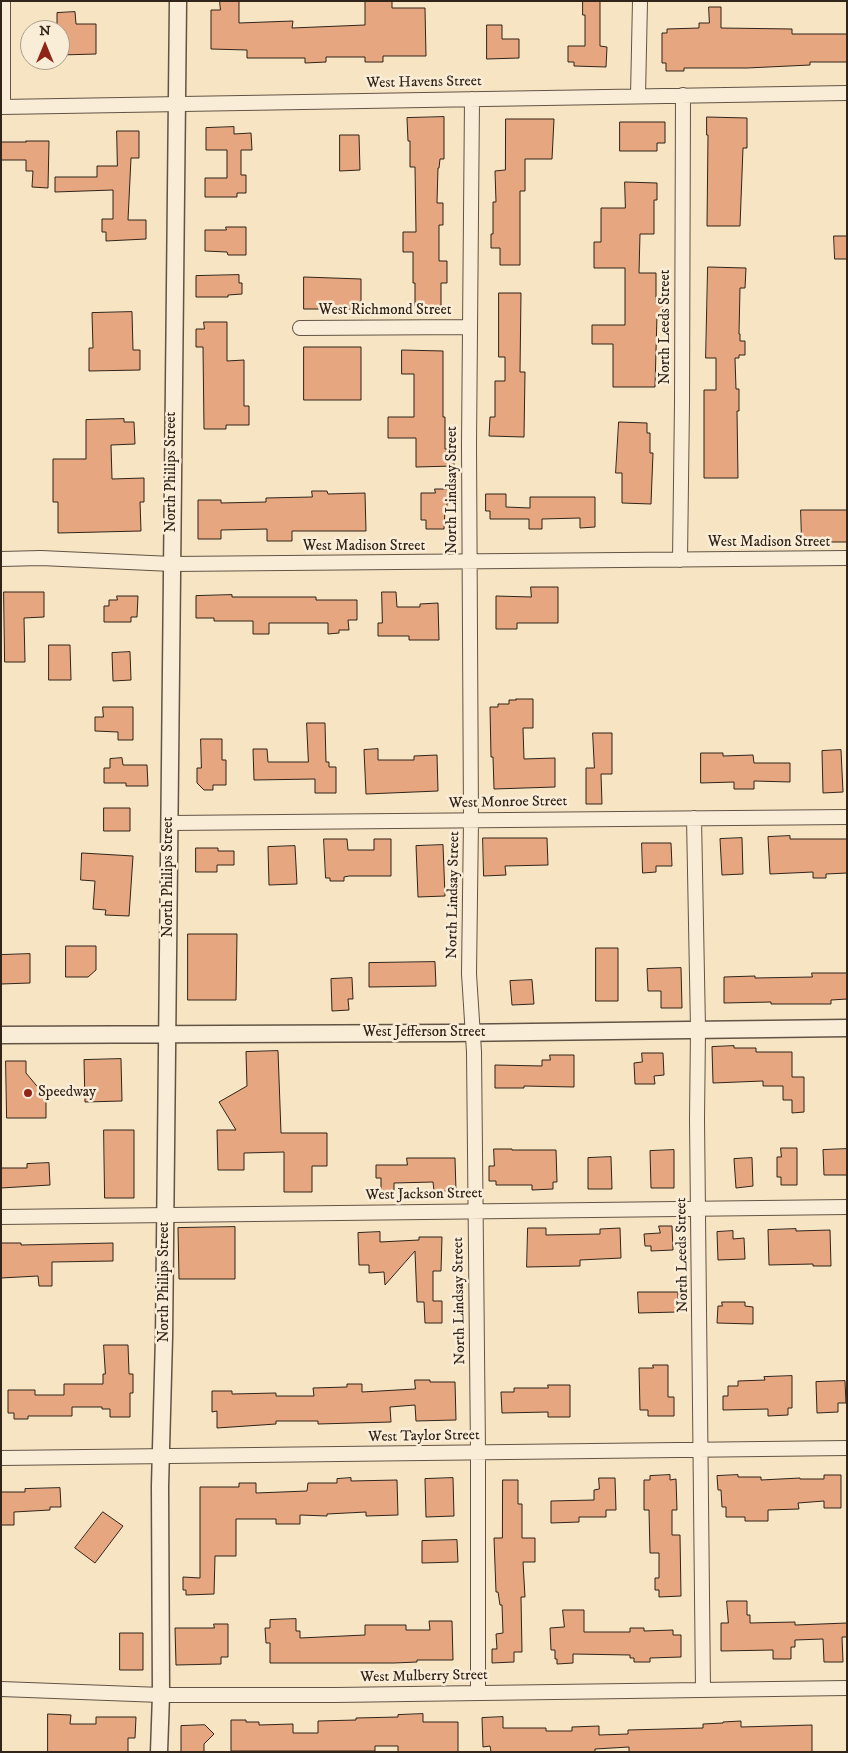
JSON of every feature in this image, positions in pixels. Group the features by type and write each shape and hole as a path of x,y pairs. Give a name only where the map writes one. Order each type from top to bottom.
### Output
{"street":[{"path":"2,1 2,107"},
{"name":"North Philips Street","path":"159,1752 178,1"},
{"path":"638,96 640,1"},
{"name":"West Havens Street","path":"2,107 847,93"},
{"name":"North Leeds Street","path":"680,560 683,95"},
{"name":"North Lindsay Street","path":"472,98 469,974 473,1033 478,1452 478,1692"},
{"name":"West Richmond Street","path":"300,328 470,327"},
{"name":"West Madison Street","path":"1,559 41,558 172,564 847,558"},
{"name":"West Monroe Street","path":"170,823 847,817"},
{"name":"North Leeds Street","path":"694,818 698,1030 703,1690"},
{"name":"West Jefferson Street","path":"1,1035 473,1033 847,1028"},
{"name":"West Jackson Street","path":"1,1217 847,1207"},
{"name":"West Taylor Street","path":"1,1458 847,1448"},
{"name":"West Mulberry Street","path":"1,1689 161,1695 335,1695 847,1688"}],"building":[{"path":"220,1 239,1 239,23 293,21 292,28 365,25 365,1 392,1 392,8 425,8 426,56 383,56 383,62 365,62 365,57 326,57 326,62 305,63 305,58 247,58 247,50 211,49 211,10 220,10"},
{"path":"583,1 600,1 600,46 607,47 606,67 574,66 574,62 568,62 568,46 585,46"},
{"path":"709,7 721,7 721,28 792,29 792,34 847,34 847,62 810,62 810,65 747,68 684,68 684,71 666,71 666,63 662,63 662,33 667,33 667,29 699,28 699,23 709,23"},
{"path":"75,12 76,24 96,24 96,54 70,55 70,20 57,20 57,13"},
{"path":"487,25 502,25 502,39 519,39 519,58 487,59"},
{"path":"444,117 444,159 440,159 438,168 437,203 443,203 443,225 439,225 439,261 447,261 447,283 441,283 441,306 415,306 413,252 403,252 403,232 416,232 415,167 410,167 410,141 408,141 407,118"},
{"path":"707,117 747,118 747,148 743,148 740,226 707,226"},
{"path":"506,119 554,119 552,159 525,159 525,191 520,191 520,265 500,265 500,248 491,248 493,202 496,202 495,171 505,170"},
{"path":"620,122 665,122 665,143 657,143 657,151 620,151"},
{"path":"234,127 234,134 251,133 252,150 241,150 241,175 246,175 246,193 237,193 237,197 205,197 205,178 227,178 227,150 206,150 206,128"},
{"path":"117,131 139,131 139,158 131,158 128,220 146,220 146,239 106,241 106,232 102,232 102,219 113,219 113,190 55,192 55,177 97,177 97,166 117,166"},
{"path":"340,135 359,135 360,170 340,171"},
{"path":"49,141 48,188 32,187 33,171 26,171 26,160 1,160 1,142"},
{"path":"625,182 657,183 657,200 654,200 654,234 640,234 639,273 656,273 656,303 662,303 662,315 657,315 655,387 613,387 613,344 592,344 592,325 625,325 625,268 594,268 594,242 601,242 601,208 625,208"},
{"path":"226,227 246,227 246,255 228,255 227,252 205,251 205,230 226,230"},
{"path":"834,236 847,236 847,259 835,259"},
{"path":"708,267 746,268 745,288 740,288 739,334 740,341 745,341 745,355 739,355 739,358 735,358 736,389 739,389 739,411 737,411 738,478 704,478 704,390 716,390 716,358 706,358"},
{"path":"239,275 239,283 242,283 242,294 228,295 228,297 196,297 196,276"},
{"path":"304,277 361,279 361,309 304,309"},
{"path":"499,293 521,293 520,372 525,372 524,437 489,436 490,417 495,417 495,381 505,381 505,357 499,357"},
{"path":"132,312 133,350 140,350 140,370 89,371 89,348 93,348 92,313"},
{"path":"204,322 227,322 227,361 244,360 244,406 249,406 249,425 226,425 226,429 204,429 203,347 196,347 196,329 204,329"},
{"path":"304,347 361,347 361,400 304,400"},
{"path":"402,350 443,351 445,449 454,449 454,466 416,467 416,438 388,438 388,417 414,417 414,374 402,374"},
{"path":"124,419 124,422 134,422 135,444 111,445 112,479 144,478 144,502 140,502 141,531 58,533 58,502 53,502 53,459 86,459 86,420"},
{"path":"619,422 647,423 647,433 650,433 650,453 653,453 651,504 622,503 622,473 616,473"},
{"path":"435,489 453,489 453,503 447,503 444,529 426,529 426,520 421,520 421,493 435,493"},
{"path":"312,491 327,491 328,494 365,493 366,531 292,531 292,541 267,541 267,529 221,530 221,539 198,539 198,500 221,500 221,503 266,502 266,498 312,497"},
{"path":"486,494 506,494 506,507 530,508 530,497 595,497 595,527 580,528 580,518 542,519 542,529 529,529 529,519 490,519 490,511 486,511"},
{"path":"801,510 847,510 847,542 802,542"},
{"path":"531,587 558,587 558,623 517,623 517,629 496,629 496,596 531,597"},
{"path":"4,592 44,592 44,617 24,618 25,662 5,662"},
{"path":"382,592 396,592 397,607 420,607 420,604 438,603 439,640 409,640 409,636 378,636 378,623 382,623"},
{"path":"232,595 232,597 316,597 316,600 357,600 357,620 348,620 349,630 339,630 339,633 328,634 328,623 269,623 269,634 253,634 253,621 214,621 214,618 196,618 196,596"},
{"path":"117,596 138,596 137,617 131,617 131,622 104,622 104,606 109,606 109,600 117,600"},
{"path":"49,645 70,645 71,680 49,680"},
{"path":"130,652 131,680 113,681 112,653"},
{"path":"533,699 533,728 523,728 524,759 555,758 555,787 494,789 490,707 498,707 498,704 509,704 509,700"},
{"path":"103,707 133,707 133,740 118,740 118,732 95,731 95,717 103,717"},
{"path":"307,723 325,723 326,762 329,762 329,767 336,767 336,793 315,793 315,779 254,780 253,749 267,749 268,762 308,762"},
{"path":"593,733 612,733 612,774 601,774 602,804 586,804 586,768 594,768"},
{"path":"201,739 222,739 222,760 226,760 226,785 213,785 213,790 204,790 197,783 197,768 201,768"},
{"path":"378,749 378,760 414,760 414,756 437,755 438,791 366,794 364,750"},
{"path":"841,750 843,792 823,793 822,751"},
{"path":"701,753 723,753 723,756 753,755 754,763 790,763 790,782 754,781 754,789 734,789 734,782 701,783"},
{"path":"122,758 123,765 147,765 148,786 104,783 104,768 110,768 110,759"},
{"path":"104,808 130,808 130,831 104,831"},
{"path":"790,836 790,839 847,839 847,873 826,874 826,878 813,878 813,872 770,874 768,837"},
{"path":"483,838 547,838 548,865 505,866 506,875 484,876"},
{"path":"742,838 743,874 722,875 720,839"},
{"path":"324,839 347,839 348,850 374,850 374,839 391,839 391,876 349,876 344,877 344,881 330,881 330,878 326,878"},
{"path":"642,843 671,843 672,866 656,866 656,872 643,873"},
{"path":"443,845 445,896 418,897 416,846"},
{"path":"295,846 297,884 269,885 268,847"},
{"path":"196,848 218,848 218,851 234,851 234,865 217,865 217,872 196,872"},
{"path":"82,853 133,856 129,916 105,915 106,910 93,909 95,881 81,880"},
{"path":"188,934 237,934 236,1000 188,1000"},
{"path":"66,946 96,946 96,970 88,977 66,977"},
{"path":"596,948 618,948 618,1001 596,1001"},
{"path":"30,954 30,983 1,984 1,955"},
{"path":"435,962 436,986 369,987 369,963"},
{"path":"681,968 682,1008 661,1008 661,991 648,991 647,969"},
{"path":"812,973 847,973 847,999 831,1000 831,1004 724,1003 724,977 812,977"},
{"path":"352,978 353,999 348,999 349,1010 332,1011 331,979"},
{"path":"532,980 534,1004 512,1005 510,981"},
{"path":"734,1046 734,1048 756,1048 756,1052 792,1052 792,1077 804,1077 804,1112 792,1113 792,1100 783,1100 783,1086 763,1086 763,1081 713,1083 712,1047"},
{"path":"278,1051 281,1133 327,1133 327,1166 312,1166 312,1192 284,1192 284,1152 244,1153 244,1170 218,1170 217,1130 236,1130 219,1102 247,1086 246,1052"},
{"path":"642,1053 663,1053 664,1075 654,1076 655,1084 635,1084 634,1063 642,1062"},
{"path":"550,1055 574,1055 574,1087 524,1086 524,1088 495,1088 495,1065 542,1066 542,1060 550,1060"},
{"name":"Speedway","path":"121,1059 122,1101 85,1102 84,1060"},
{"path":"6,1061 26,1061 26,1073 46,1097 46,1118 7,1118"},
{"path":"104,1130 134,1130 134,1198 105,1198"},
{"path":"781,1148 797,1148 797,1185 781,1185 781,1177 777,1177 777,1157 781,1157"},
{"path":"494,1149 556,1150 557,1182 553,1182 553,1189 532,1190 532,1185 496,1185 496,1181 489,1181 489,1166 494,1166"},
{"path":"847,1149 847,1175 824,1175 823,1150"},
{"path":"674,1150 674,1188 651,1188 650,1151"},
{"path":"611,1157 612,1189 588,1189 588,1158"},
{"path":"407,1158 455,1158 456,1191 434,1191 433,1182 394,1183 394,1195 381,1195 381,1178 376,1178 376,1165 407,1165"},
{"path":"752,1158 753,1186 736,1188 734,1159"},
{"path":"49,1163 50,1185 1,1188 1,1168 27,1168 27,1164"},
{"path":"659,1226 672,1226 673,1250 651,1251 651,1246 645,1246 644,1234 660,1233"},
{"path":"235,1227 235,1279 179,1279 178,1228"},
{"path":"528,1228 546,1228 546,1235 600,1234 600,1229 620,1228 621,1258 580,1260 580,1266 527,1267"},
{"path":"796,1229 796,1231 830,1230 831,1266 813,1266 813,1264 769,1265 768,1230"},
{"path":"733,1231 733,1239 744,1238 745,1259 718,1260 717,1232"},
{"path":"380,1232 380,1242 419,1240 419,1237 442,1237 441,1271 433,1271 433,1301 442,1301 442,1323 425,1323 424,1302 417,1302 415,1251 385,1285 384,1272 369,1273 369,1265 359,1265 358,1233"},
{"path":"1,1243 21,1243 21,1245 113,1243 113,1261 52,1262 52,1286 39,1286 38,1276 1,1278"},
{"path":"638,1292 678,1292 678,1312 639,1313"},
{"path":"722,1302 745,1302 745,1306 753,1307 753,1324 717,1323 718,1306 722,1306"},
{"path":"104,1345 128,1345 129,1374 133,1374 133,1393 130,1393 130,1417 110,1417 110,1409 102,1409 102,1407 72,1407 72,1416 28,1416 28,1419 14,1419 14,1413 8,1413 8,1390 35,1390 35,1395 64,1395 64,1384 103,1384 103,1374 105,1374"},
{"path":"653,1365 668,1365 668,1397 674,1397 674,1416 648,1416 648,1410 640,1410 639,1368 653,1368"},
{"path":"792,1376 792,1408 788,1408 788,1415 768,1416 768,1409 723,1410 723,1396 728,1396 728,1386 738,1386 738,1381 765,1380 764,1377"},
{"path":"415,1380 455,1382 456,1420 416,1421 415,1405 390,1407 391,1422 318,1424 318,1421 276,1421 276,1424 217,1428 217,1411 212,1412 212,1391 232,1391 232,1394 276,1393 276,1396 314,1396 313,1388 347,1387 347,1384 362,1384 362,1392 415,1389"},
{"path":"845,1381 846,1403 838,1403 838,1412 817,1413 816,1382"},
{"path":"548,1385 570,1385 570,1417 548,1417 548,1412 502,1413 501,1392 514,1392 514,1388 548,1388"},
{"path":"670,1475 670,1480 676,1479 677,1510 672,1510 672,1535 680,1535 681,1596 659,1597 659,1590 655,1590 655,1578 659,1578 659,1553 650,1553 649,1510 644,1510 644,1480 650,1480 650,1476"},
{"path":"738,1475 738,1477 761,1477 761,1480 824,1479 824,1475 841,1475 841,1508 824,1508 824,1501 798,1503 799,1509 768,1510 768,1521 745,1521 745,1517 726,1517 726,1507 722,1507 721,1490 718,1490 717,1476"},
{"path":"351,1478 351,1481 397,1480 398,1515 366,1516 366,1512 327,1514 327,1516 300,1515 300,1524 276,1524 276,1519 236,1519 236,1556 215,1556 214,1594 186,1595 186,1590 183,1590 183,1577 200,1578 200,1487 239,1487 239,1483 256,1483 256,1493 307,1491 308,1483 337,1483 337,1479"},
{"path":"453,1478 454,1516 426,1517 425,1479"},
{"path":"599,1478 615,1478 616,1510 606,1510 606,1517 579,1517 579,1522 551,1523 551,1501 594,1500 594,1490 599,1489"},
{"path":"503,1480 518,1480 518,1504 522,1504 522,1538 535,1538 535,1562 523,1562 525,1597 521,1597 522,1652 514,1652 514,1662 492,1663 492,1649 497,1649 496,1634 503,1633 502,1605 500,1605 498,1592 496,1592 494,1538 502,1538"},
{"path":"60,1488 61,1507 50,1507 50,1510 14,1512 14,1525 1,1525 1,1492 25,1492 25,1489"},
{"path":"103,1512 123,1526 95,1563 75,1548"},
{"path":"457,1540 458,1562 422,1563 422,1541"},
{"path":"727,1601 747,1601 747,1615 750,1615 750,1623 795,1622 795,1625 847,1623 847,1637 842,1637 843,1662 824,1662 823,1639 795,1640 795,1647 791,1647 791,1659 773,1659 773,1650 721,1651 721,1623 728,1623"},
{"path":"563,1610 584,1610 584,1632 630,1632 630,1628 644,1628 644,1631 673,1630 673,1635 681,1635 681,1657 650,1658 650,1662 634,1662 634,1658 630,1658 630,1655 573,1654 573,1663 557,1664 555,1650 551,1650 550,1628 564,1627"},
{"path":"296,1619 296,1631 300,1631 300,1638 365,1635 365,1625 406,1625 406,1630 430,1630 429,1621 452,1621 453,1660 417,1660 417,1662 394,1663 270,1663 270,1643 266,1643 265,1628 270,1628 270,1620"},
{"path":"214,1624 228,1624 228,1657 221,1657 221,1664 176,1665 175,1628 214,1628"},
{"path":"120,1633 143,1633 143,1670 120,1670"},
{"path":"48,1714 71,1715 70,1724 96,1724 96,1717 136,1717 135,1738 128,1738 128,1752 48,1752"},
{"path":"423,1714 423,1722 458,1722 458,1752 398,1752 398,1746 375,1746 375,1751 231,1751 231,1720 259,1722 259,1725 293,1724 293,1733 318,1733 318,1721 356,1720 356,1718 398,1717 398,1715"},
{"path":"503,1717 503,1728 546,1728 546,1731 572,1731 572,1727 599,1726 599,1735 628,1734 628,1730 703,1728 703,1724 741,1721 741,1727 812,1725 812,1752 629,1752 629,1747 595,1749 595,1752 491,1752 490,1746 483,1747 482,1718"},
{"path":"205,1725 214,1734 204,1744 204,1752 181,1752 181,1726"}],"place":[{"name":"Speedway","path":"28,1093"}]}
